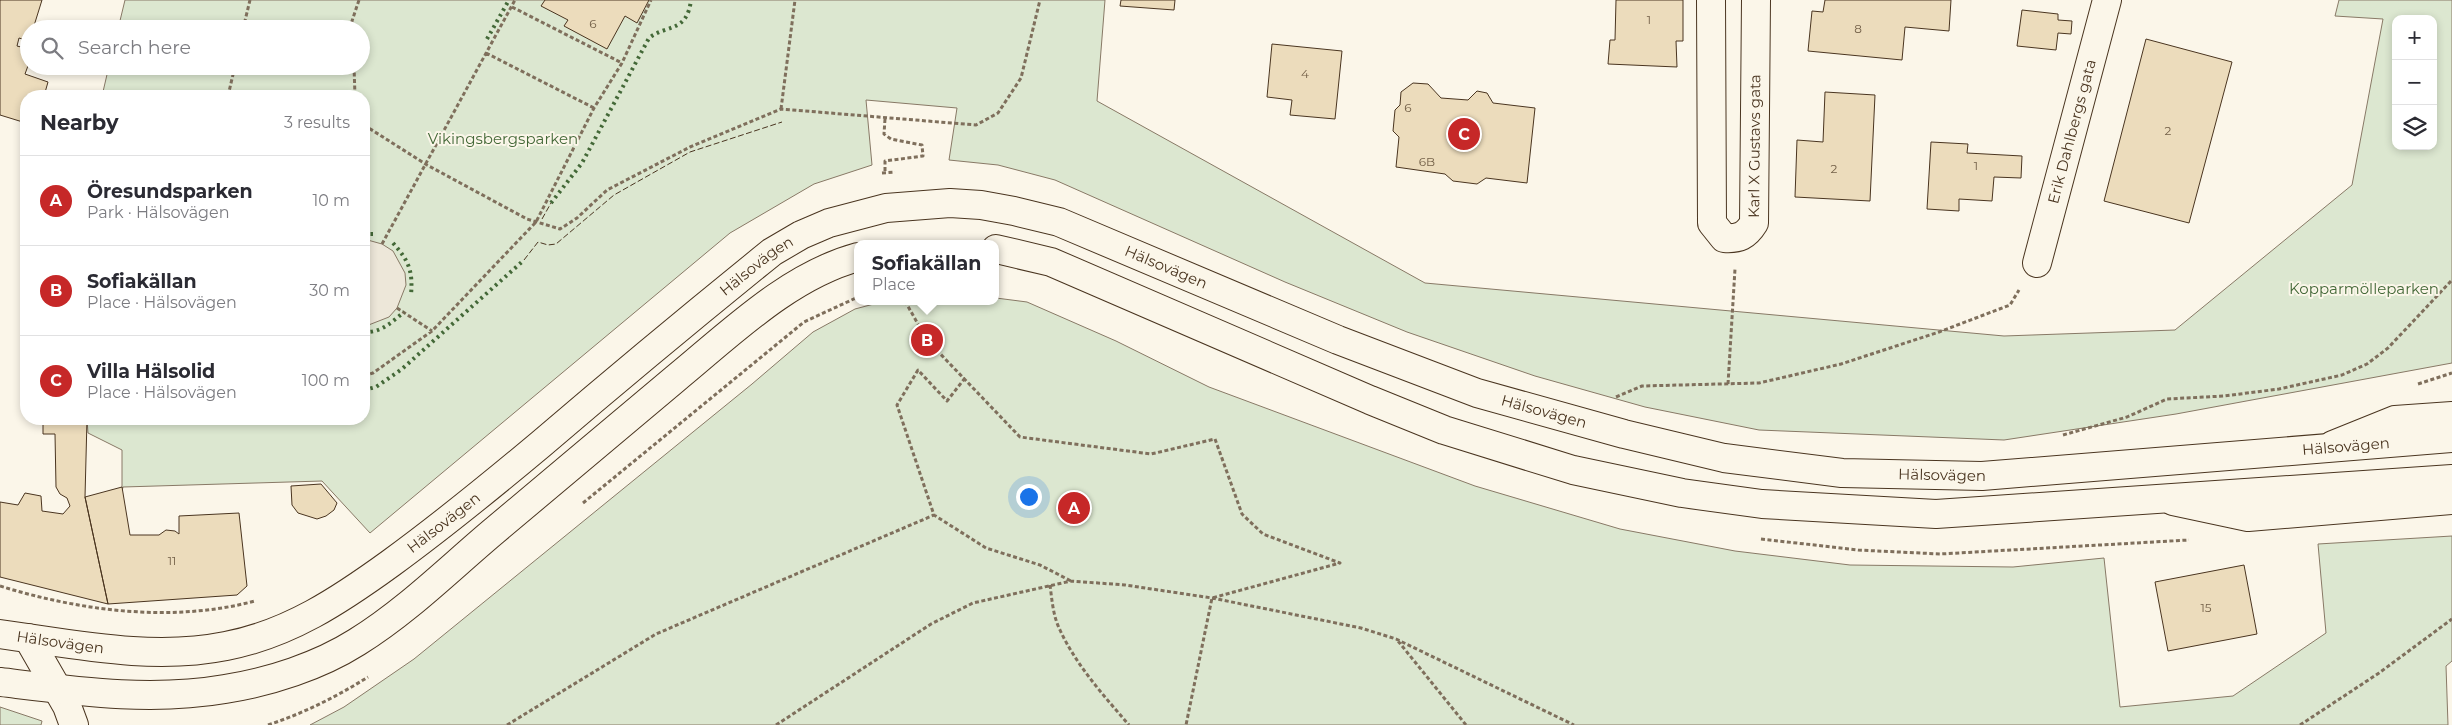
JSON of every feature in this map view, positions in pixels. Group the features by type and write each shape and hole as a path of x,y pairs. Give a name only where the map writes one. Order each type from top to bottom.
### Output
{"main road":[{"path":"1711,0 1712,223 1724,238 1736,239"},
{"name":"Karl X Gustavs gata","path":"1736,239 1748,232 1754,223 1756,0"},
{"name":"Erik Dahlbergs gata","path":"2037,263 2107,0"},
{"name":"Hälsovägen","path":"0,634 139,652 192,652 267,636 307,618 341,599 429,535 772,252 801,235 858,214 915,204 950,203 981,205 1059,222 1338,340 1476,393 1624,434 1724,458 1842,473 1982,476 2452,438"},
{"path":"999,250 1051,262 1370,400 1444,430 1582,472 1682,493 1762,504 1936,514 2452,479"},
{"path":"0,682 128,696 193,694 256,683 298,669 357,642 442,576 739,326 807,279 854,259"},
{"path":"2326,448 2395,420 2452,416"},
{"path":"2162,499 2248,517 2452,500"},
{"path":"28,638 67,706 74,725"}],"path":[{"path":"245,20 250,0"},
{"path":"352,20 359,0"},
{"path":"382,244 427,165 515,0"},
{"path":"370,374 432,331 536,222 594,108 622,63 651,0"},
{"path":"781,109 795,0"},
{"path":"370,129 427,165 536,222 560,229 577,218 607,190 690,147 781,109 976,125 998,113 1021,78 1040,0"},
{"path":"512,7 622,63"},
{"path":"486,53 594,108"},
{"path":"229,90 233,75"},
{"path":"354,75 355,90"},
{"path":"885,119 884,134 891,139 922,145 923,156 885,161 885,172"},
{"path":"876,175 885,172 903,172"},
{"path":"1728,384 1736,239"},
{"path":"1615,398 1642,386 1759,383 1842,364 1939,332 2010,305 2037,263"},
{"path":"2058,436 2127,418 2167,399 2224,396 2279,389 2342,375 2367,364 2388,348 2452,280"},
{"path":"907,305 928,340 1020,437 1151,454 1215,439 1242,514 1263,534 1340,563 1212,598"},
{"path":"397,308 432,331"},
{"path":"964,378 948,401 918,370 897,405 934,515 986,548 1040,565 1071,581"},
{"path":"2415,384 2452,373"},
{"path":"507,725 656,634 934,515"},
{"path":"776,725 931,624 973,603 1071,581 1125,585 1212,598 1362,628 1396,639 1574,725"},
{"path":"1050,585 1057,623 1070,648 1129,725"},
{"path":"0,586 37,598 109,610 182,612 231,608 257,601"},
{"path":"1186,725 1212,598"},
{"path":"2300,725 2379,673 2452,619"},
{"path":"1396,639 1466,725"}],"green space":[{"path":"125,0 1105,0 1097,101 1425,283 2004,336 2175,330 2352,185 2383,19 2335,16 2339,0 2452,0 2452,363 2176,414 2004,440 1759,430 1645,407 1535,376 1407,332 1285,282 1055,180 998,165 949,160 957,108 866,100 872,165 814,184 730,233 370,533 322,481 123,487 122,491 122,450 88,433 87,425 370,425 370,90 103,90 107,75 370,75 370,20 120,20"},
{"path":"999,298 1027,302 1116,341 1209,387 1475,486 1620,529 1735,551 1850,565 2013,567 2104,558 2120,707 2233,696 2326,633 2318,544 2452,536 2452,661 2446,666 2448,725 310,725 344,707 414,659 752,384 813,332 855,309 870,305 999,305"},
{"path":"0,707 42,721 41,725 0,725"}],"shaded area":[{"path":"370,241 382,244 393,251 405,273 406,285 397,308 389,317 370,324"}],"building":[{"path":"0,0 42,0 36,20 20,20 20,38 17,46 20,47 20,75 28,75 48,82 46,90 20,90 20,121 0,115"},
{"path":"545,0 649,0 637,23 625,16 607,49 564,26 568,20 541,6"},
{"path":"1121,0 1175,0 1174,10 1120,6"},
{"path":"1616,0 1683,0 1683,41 1676,41 1677,67 1608,64 1610,40 1615,40"},
{"path":"1825,0 1951,0 1949,31 1905,27 1902,60 1808,51 1812,11 1823,12"},
{"path":"2022,10 2058,14 2058,20 2072,21 2071,34 2058,33 2056,50 2017,46"},
{"path":"2146,39 2232,62 2189,223 2104,201"},
{"path":"1272,44 1342,51 1335,119 1290,115 1292,100 1267,97"},
{"path":"1413,83 1428,84 1441,98 1468,100 1477,91 1487,93 1493,103 1535,108 1527,183 1486,178 1477,184 1453,181 1445,174 1396,167 1399,137 1393,131 1395,110 1400,105 1401,92"},
{"path":"1825,92 1875,95 1870,201 1795,197 1797,140 1823,142"},
{"path":"1931,142 1968,144 1967,153 2022,156 2021,178 1994,177 1992,201 1959,199 1959,211 1927,209"},
{"path":"43,425 87,425 85,497 108,604 0,577 0,502 18,505 25,493 41,496 42,511 63,514 70,506 67,498 60,494 56,487 55,434 43,434"},
{"path":"321,484 337,503 334,510 326,516 317,519 298,513 292,505 291,486"},
{"path":"122,487 130,535 159,535 166,530 175,531 179,534 179,516 239,513 247,586 237,595 108,604 85,497"},
{"path":"2244,565 2257,634 2168,651 2155,582"}],"hedge":[{"path":"487,39 509,0"},
{"path":"551,203 582,163 649,38 681,23 689,11 691,0"},
{"path":"370,234 375,234"},
{"path":"393,243 403,255 409,267 411,295"},
{"path":"370,388 376,387 402,369 524,260"},
{"path":"370,332 381,329 404,312"}],"fence":[{"path":"524,260 538,242 548,245 556,244 614,195 690,152 782,122"},
{"path":"542,219 551,203"}],"place":[{"name":"Villa Hälsolid","path":"1464,134"},
{"name":"Sofiakällan","path":"927,340"},
{"name":"Öresundsparken","path":"1074,508"}],"park label":[{"name":"Vikingsbergsparken","path":"503,139"},
{"name":"Kopparmölleparken","path":"2364,289"}]}
